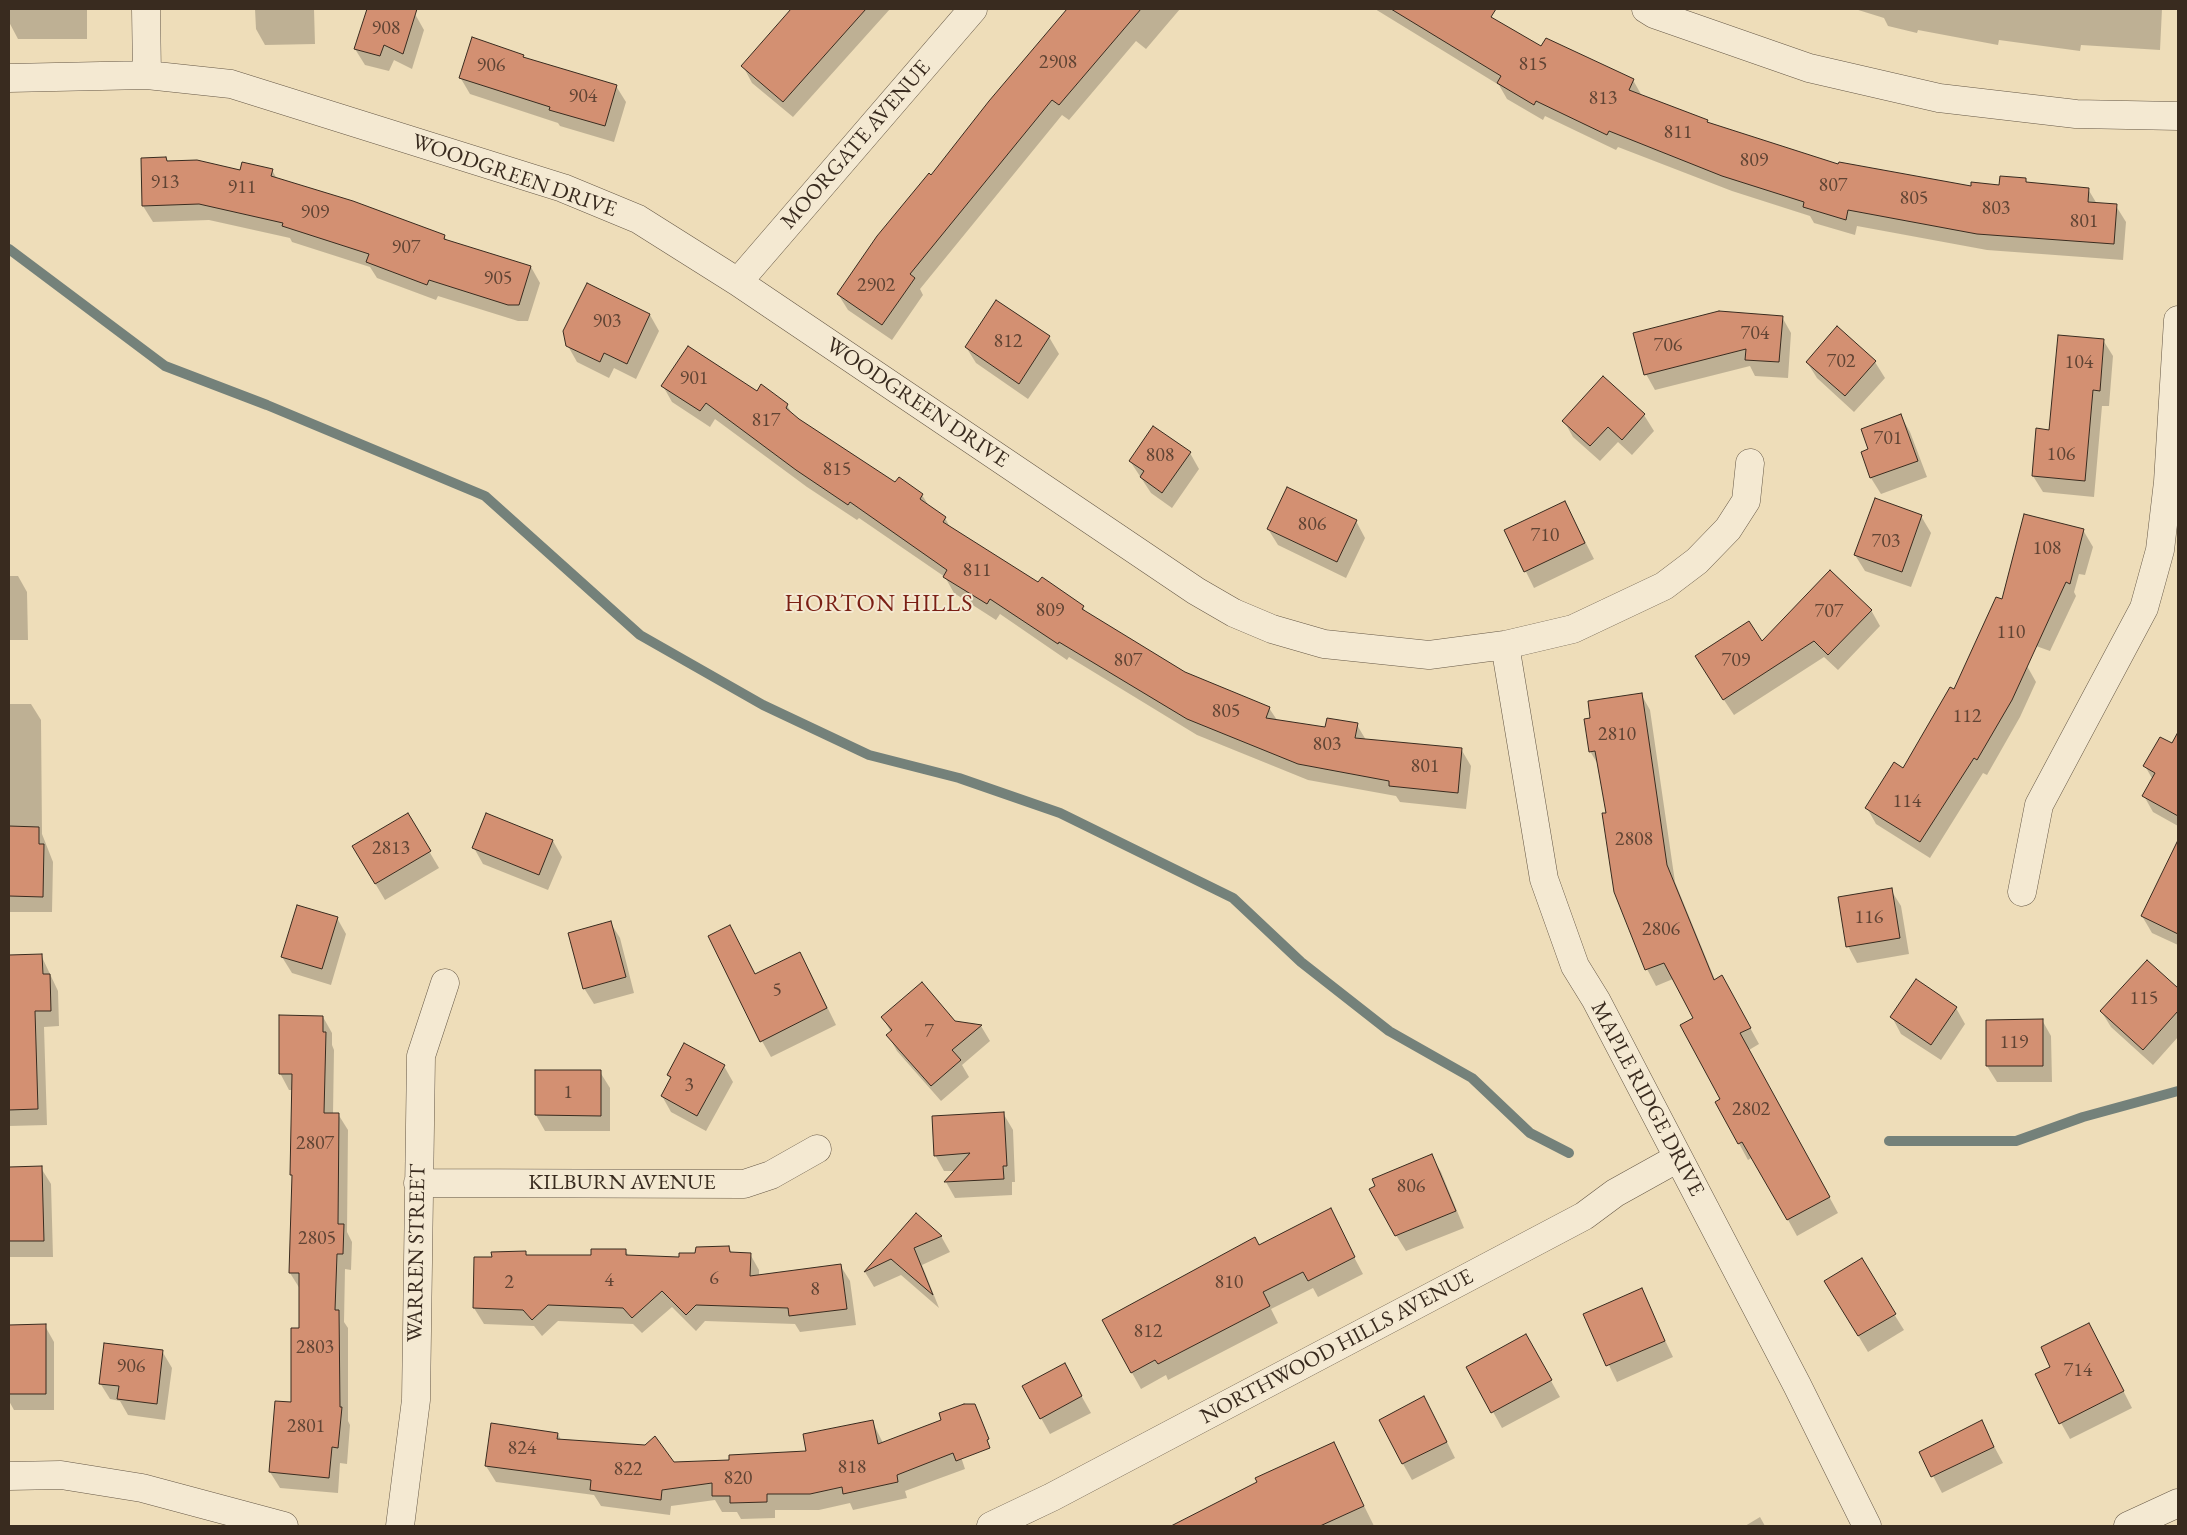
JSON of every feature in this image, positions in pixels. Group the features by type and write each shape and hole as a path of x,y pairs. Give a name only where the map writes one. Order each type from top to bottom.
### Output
{"street":[{"path":"146,9 147,75"},
{"name":"MOORGATE AVENUE","path":"738,282 972,9"},
{"path":"1646,9 1654,14 1809,68 1938,98 2076,114 2178,116"},
{"name":"WOODGREEN DRIVE","path":"9,78 147,75 231,84 563,188 638,218 738,282 1187,585 1234,614 1272,629 1324,644 1429,655 1505,645 1573,629 1671,581 1697,561 1728,529 1746,501 1750,463"},
{"path":"2022,892 2039,805 2144,608 2160,550 2168,482 2178,320"},
{"name":"MAPLE RIDGE DRIVE","path":"1505,645 1544,879 1575,966 1596,1000 1867,1526"},
{"name":"WARREN STREET","path":"400,1526 416,1400 418,1183 422,1056 445,983"},
{"name":"KILBURN AVENUE","path":"418,1183 744,1184 771,1175 817,1149"},
{"name":"NORTHWOOD HILLS AVENUE","path":"991,1526 1052,1498 1575,1221 1615,1193 1678,1158"},
{"path":"9,1476 60,1476 142,1488 284,1526"},
{"path":"2128,1526 2178,1503"}],"building":[{"path":"367,9 417,9 403,54 384,45 380,56 354,49"},
{"path":"791,9 866,9 783,102 741,66"},
{"path":"1067,9 1141,9 1059,105 1052,100 910,274 915,278 882,325 837,294 877,236 929,173 931,175 989,101"},
{"path":"1391,9 1496,9 1491,17 1541,46 1546,38 1634,79 1629,90 1708,120 1707,122 1838,164 1839,162 1971,186 1971,182 1999,185 2000,176 2026,178 2026,182 2089,188 2088,202 2117,204 2114,244 1977,234 1848,210 1846,220 1803,207 1804,202 1722,176 1609,131 1607,135 1536,101 1534,105 1497,83 1501,76"},
{"path":"472,37 524,55 523,57 617,85 605,126 549,110 550,107 459,78"},
{"path":"166,157 167,161 197,160 240,170 242,162 273,169 271,176 353,201 445,235 444,239 531,266 519,305 508,305 429,280 427,285 366,262 369,254 282,226 283,223 199,204 142,206 141,158"},
{"path":"587,283 650,314 627,364 604,353 600,362 566,346 563,331"},
{"path":"996,300 1050,336 1019,384 965,347"},
{"path":"1719,311 1783,316 1779,362 1745,360 1746,349 1644,375 1633,333"},
{"path":"1837,326 1876,361 1845,396 1806,362"},
{"path":"2058,335 2104,339 2100,391 2093,390 2085,481 2032,476 2036,428 2049,430"},
{"path":"688,346 757,391 761,384 788,404 786,408 799,419 895,482 899,477 923,494 920,499 946,517 943,522 1038,582 1042,577 1084,606 1082,609 1185,672 1270,707 1266,718 1325,727 1327,718 1358,723 1355,738 1462,748 1458,793 1389,786 1389,781 1298,764 1187,719 1059,642 1058,644 990,599 987,604 943,577 947,570 850,502 848,505 796,470 706,403 700,411 661,386"},
{"path":"1603,376 1645,414 1622,440 1608,427 1590,446 1562,421"},
{"path":"1901,414 1918,461 1870,478 1861,452 1868,449 1861,429"},
{"path":"1153,426 1191,452 1162,493 1140,477 1144,471 1129,461"},
{"path":"1287,487 1357,520 1337,562 1267,529"},
{"path":"1875,498 1922,515 1902,572 1854,555"},
{"path":"1565,501 1585,543 1524,572 1504,530"},
{"path":"2024,514 2084,529 2070,584 2066,582 2012,700 1977,760 1974,758 1920,842 1865,808 1894,762 1903,768 1950,687 1954,689 1996,597 2002,599"},
{"path":"1830,570 1872,610 1828,655 1814,641 1723,700 1695,656 1749,621 1762,641"},
{"path":"1642,693 1667,865 1714,980 1722,975 1751,1028 1740,1033 1830,1197 1787,1220 1742,1142 1738,1144 1715,1102 1720,1099 1680,1025 1693,1018 1664,963 1645,970 1614,892 1602,813 1606,813 1595,751 1589,752 1584,719 1590,718 1588,701"},
{"path":"2178,732 2178,816 2142,796 2155,773 2143,766 2160,737 2172,743"},
{"path":"408,813 431,851 375,884 352,846"},
{"path":"486,813 553,840 539,875 472,848"},
{"path":"9,826 39,827 39,844 44,844 43,897 9,896"},
{"path":"2178,840 2178,934 2141,916"},
{"path":"1892,888 1900,938 1846,947 1838,897"},
{"path":"297,905 338,917 322,969 281,957"},
{"path":"611,921 626,977 583,989 568,933"},
{"path":"730,925 755,974 800,952 827,1008 760,1042 708,936"},
{"path":"42,954 43,974 50,974 51,1011 35,1011 38,1109 9,1110 9,955"},
{"path":"2147,960 2178,988 2178,1011 2143,1050 2100,1011"},
{"path":"1916,979 1957,1007 1931,1045 1890,1017"},
{"path":"922,982 955,1021 982,1025 952,1050 961,1060 931,1086 886,1035 892,1030 881,1017"},
{"path":"279,1015 323,1016 323,1032 326,1032 324,1113 339,1113 338,1224 344,1224 343,1254 337,1254 335,1310 339,1310 340,1407 342,1407 338,1448 332,1447 329,1478 269,1472 275,1401 291,1402 291,1328 299,1328 299,1273 289,1273 292,1175 290,1175 292,1074 279,1074"},
{"path":"2043,1019 2043,1066 1986,1066 1986,1020"},
{"path":"684,1043 725,1065 697,1116 661,1096 671,1077 667,1075"},
{"path":"535,1070 601,1070 601,1116 535,1115"},
{"path":"1004,1112 1007,1166 1003,1166 1004,1179 944,1182 970,1153 934,1156 932,1116"},
{"path":"1432,1154 1456,1211 1395,1236 1369,1189 1375,1186 1372,1179"},
{"path":"42,1166 44,1241 9,1241 9,1167"},
{"path":"1331,1208 1355,1257 1308,1281 1303,1272 1263,1292 1270,1306 1158,1364 1155,1360 1131,1373 1102,1320 1255,1237 1259,1245"},
{"path":"916,1213 942,1236 914,1248 933,1295 891,1259 864,1272"},
{"path":"729,1246 730,1252 751,1253 750,1276 841,1264 847,1309 789,1316 788,1308 696,1305 686,1315 662,1291 632,1318 623,1308 548,1305 532,1320 523,1310 473,1308 474,1257 492,1257 491,1252 526,1251 526,1255 591,1255 591,1249 626,1249 626,1255 679,1257 679,1253 695,1253 696,1247"},
{"path":"1862,1258 1896,1314 1858,1336 1824,1281"},
{"path":"1642,1288 1665,1341 1606,1366 1583,1314"},
{"path":"2089,1323 2124,1391 2059,1424 2035,1374 2050,1367 2041,1347"},
{"path":"46,1324 46,1394 9,1394 9,1325"},
{"path":"1526,1334 1552,1380 1491,1413 1466,1367"},
{"path":"104,1343 163,1350 157,1404 117,1399 119,1386 99,1384"},
{"path":"1065,1363 1082,1396 1040,1419 1022,1386"},
{"path":"1424,1396 1447,1442 1402,1464 1379,1420"},
{"path":"964,1404 975,1404 989,1439 987,1440 990,1448 956,1461 953,1453 897,1475 898,1482 843,1494 842,1487 810,1494 767,1494 767,1502 730,1503 730,1496 712,1496 712,1483 662,1490 661,1500 590,1490 591,1480 485,1466 491,1423 558,1433 557,1439 645,1445 655,1436 674,1462 729,1460 729,1455 806,1451 803,1434 873,1420 878,1444 941,1420 939,1413"},
{"path":"1982,1420 1994,1447 1931,1477 1919,1452"},
{"path":"1334,1442 1364,1506 1320,1526 1171,1526 1257,1482 1255,1478"}],"waterway":[{"path":"9,249 165,366 267,405 485,496 640,635 763,705 869,755 959,778 1060,813 1233,898 1301,962 1389,1031 1472,1078 1530,1133 1569,1153"},
{"path":"1889,1141 2016,1141 2083,1117 2178,1091"}],"district":[{"name":"HORTON HILLS","path":"879,604"}]}
